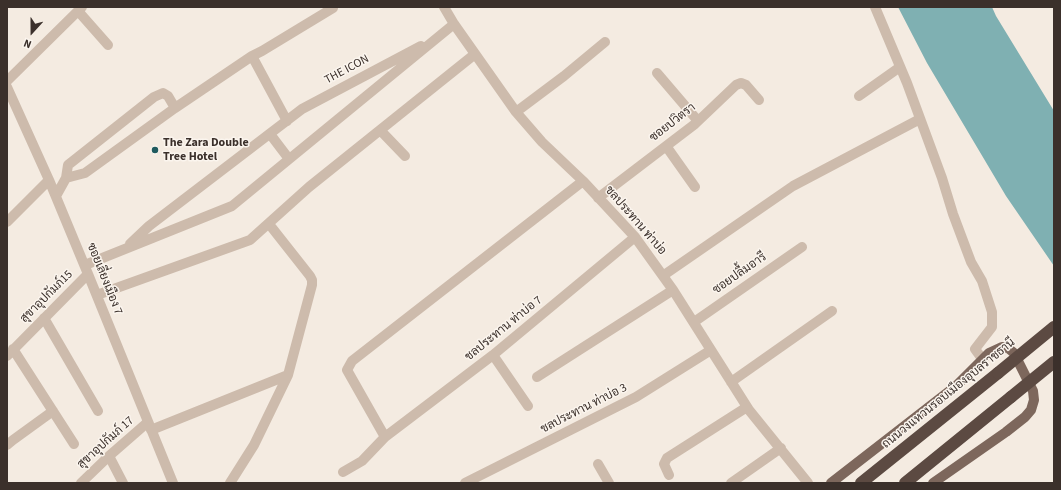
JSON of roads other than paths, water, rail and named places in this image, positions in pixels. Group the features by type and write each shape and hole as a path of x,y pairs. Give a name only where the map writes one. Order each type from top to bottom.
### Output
{"highway":[{"name":"ถนนวงแหวนรอบเมืองอุบลราชธานี","path":"860,483 1054,327"},
{"path":"905,483 1054,362"}],"main road":[{"path":"831,483 956,386 990,353 1002,347 1008,348 1014,353 1033,391 1034,400 1030,410 1025,417 1006,432 933,483"}],"street":[{"name":"ชลประทาน ท่าบ่อ","path":"444,7 454,24 516,112 542,142 583,181 635,237 674,290 747,407 808,483"},
{"path":"875,7 920,119 942,178 953,214 971,262 982,281 992,312 992,327 975,349 983,360"},
{"path":"66,178 85,173 174,108 252,56 333,8"},
{"path":"7,81 80,9 108,45"},
{"name":"THE ICON","path":"86,270 124,249 232,206 454,24"},
{"name":"THE ICON","path":"124,249 150,226 302,109 441,35"},
{"path":"516,112 564,76 605,42"},
{"path":"97,295 250,240 309,187 475,54"},
{"path":"252,56 287,120"},
{"path":"858,96 900,67"},
{"path":"657,73 698,121"},
{"name":"ซอยปวิตรา","path":"598,198 698,121 736,85 741,83 746,85 759,100"},
{"name":"ซอยเลี่ยงเมือง 7","path":"7,87 56,196 174,483"},
{"path":"56,196 66,178 68,165 154,97 163,93 168,96 174,108"},
{"path":"664,276 793,186 920,119"},
{"path":"380,130 405,156"},
{"path":"270,134 290,159"},
{"path":"666,146 695,188"},
{"path":"7,222 48,180"},
{"path":"385,437 347,370 352,361 583,181"},
{"path":"230,483 254,446 288,375 312,285 310,276 269,224"},
{"name":"ชลประทาน ท่าบ่อ 7","path":"343,472 362,461 385,437 493,355 635,237"},
{"name":"ซอยปลื้มอารี","path":"694,322 802,247"},
{"name":"สุขาอุปกัมภ์15","path":"10,353 44,318 86,270"},
{"path":"537,377 674,290"},
{"path":"731,382 832,311"},
{"path":"44,318 98,411"},
{"name":"ชลประทาน ท่าบ่อ 3","path":"465,483 636,397 711,350"},
{"path":"10,353 53,411 74,444"},
{"path":"493,355 528,406"},
{"name":"สุขาอุปกัมภ์ 17","path":"81,483 109,456 150,426 288,375"},
{"path":"669,475 664,464 667,458 747,407"},
{"path":"7,445 53,411"},
{"path":"731,483 781,448"},
{"path":"109,456 123,483"},
{"path":"598,464 609,483"}],"water":[{"path":"898,7 992,7 1054,111 1054,266 1006,196 927,63"}],"place":[{"name":"The Zara Double Tree Hotel","path":"155,150"}]}
